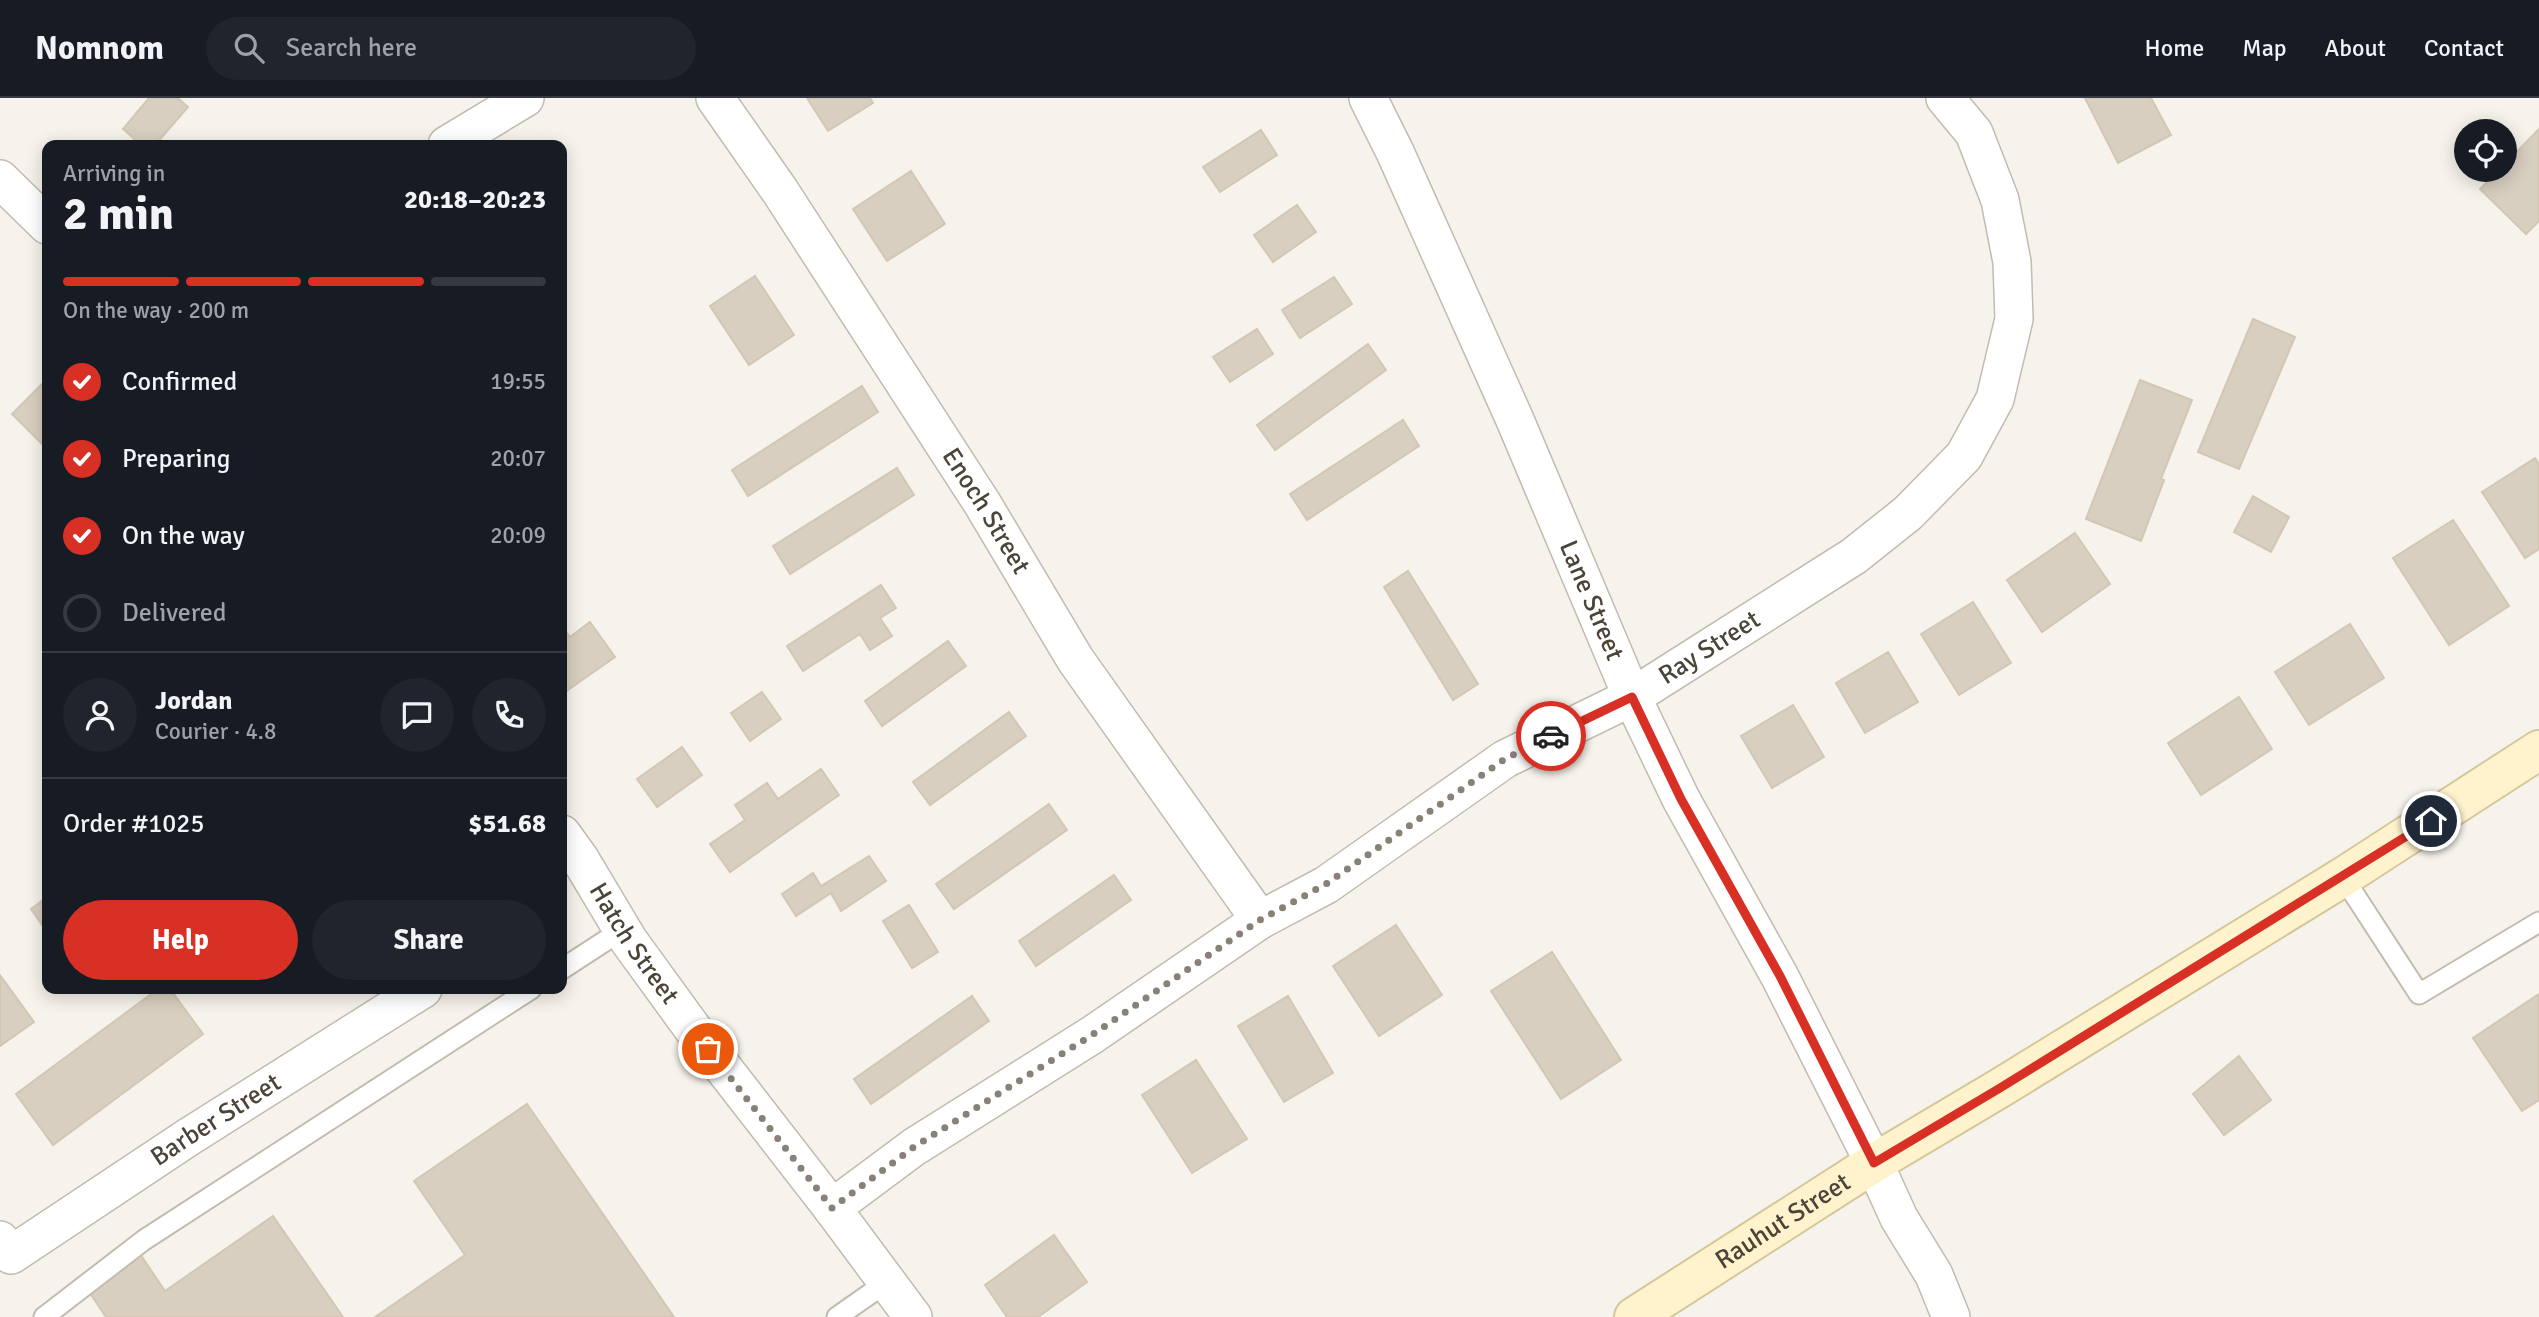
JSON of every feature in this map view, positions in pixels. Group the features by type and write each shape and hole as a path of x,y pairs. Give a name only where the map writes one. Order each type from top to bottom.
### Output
{"main road":[{"name":"Rauhut Street","path":"1634,1317 1874,1163 2343,877 2539,750"}],"street":[{"path":"455,140 525,98"},
{"name":"Enoch Street","path":"715,98 779,191 982,503 1075,659 1260,920"},
{"name":"Lane Street","path":"1368,98 1395,152 1515,420 1632,697 1681,799 1780,976 1899,1218 1934,1275 1951,1317"},
{"name":"Ray Street","path":"832,1208 914,1147 1092,1035 1260,920 1326,884 1505,759 1632,697 1854,556 1908,513 1964,456 1995,399 2014,319 2012,262 2000,200 1974,133 1945,98"},
{"path":"0,179 42,220"},
{"name":"Hatch Street","path":"568,856 693,1029 832,1208 912,1317"},
{"name":"Barber Street","path":"6,1248 415,994"}],"lane":[{"path":"2343,877 2419,994 2539,922"},
{"path":"567,966 622,930"},
{"path":"44,1317 144,1240 523,994"},
{"path":"837,1317 887,1282"}],"building":[{"path":"149,98 178,98 188,107 159,140 135,140 123,129"},
{"path":"807,98 870,98 873,103 828,131"},
{"path":"2085,98 2151,98 2171,135 2118,163"},
{"path":"2539,129 2539,221 2526,234 2480,189 2487,182 2517,182 2517,152"},
{"path":"1261,130 1277,155 1220,192 1203,167"},
{"path":"911,171 945,224 887,261 853,209"},
{"path":"1297,205 1316,232 1273,262 1254,235"},
{"path":"755,276 794,335 749,365 710,306"},
{"path":"1334,277 1352,304 1300,338 1282,310"},
{"path":"2253,319 2295,337 2239,469 2198,452"},
{"path":"1257,329 1273,354 1230,382 1213,357"},
{"path":"1368,344 1386,370 1275,450 1257,425"},
{"path":"2140,380 2192,400 2161,479 2164,480 2141,541 2086,519"},
{"path":"42,384 42,444 12,414"},
{"path":"862,386 878,412 748,496 732,470"},
{"path":"1403,420 1419,446 1307,520 1290,494"},
{"path":"2535,458 2539,464 2539,549 2525,558 2482,492"},
{"path":"897,468 914,495 790,574 773,546"},
{"path":"2253,496 2289,517 2271,552 2234,532"},
{"path":"2453,520 2509,606 2449,645 2393,558"},
{"path":"2075,533 2110,584 2042,632 2007,580"},
{"path":"1408,571 1478,684 1453,700 1384,587"},
{"path":"881,585 896,608 880,618 892,636 870,650 860,634 803,671 787,646"},
{"path":"1973,602 2011,663 1959,695 1921,634"},
{"path":"590,622 615,657 567,691 567,633 570,637"},
{"path":"2350,624 2384,678 2309,725 2275,672"},
{"path":"948,641 966,666 882,726 865,701"},
{"path":"1888,652 1918,702 1865,733 1836,683"},
{"path":"762,692 781,719 750,741 731,713"},
{"path":"2239,697 2272,749 2201,795 2168,743"},
{"path":"1793,705 1824,757 1772,788 1741,736"},
{"path":"1009,712 1026,736 930,805 913,782"},
{"path":"682,747 702,775 657,807 637,779"},
{"path":"821,769 839,795 730,872 710,844 745,820 735,805 767,783 778,799"},
{"path":"1049,804 1067,830 954,909 936,884"},
{"path":"869,856 886,881 841,911 831,893 796,916 782,894 813,873 821,886"},
{"path":"1114,875 1131,900 1036,966 1019,941"},
{"path":"42,901 42,925 31,909"},
{"path":"909,905 938,952 912,968 883,921"},
{"path":"1396,925 1442,995 1379,1036 1333,966"},
{"path":"1552,952 1621,1060 1561,1099 1491,991"},
{"path":"0,975 34,1022 0,1046"},
{"path":"151,994 174,994 203,1034 53,1145 16,1094"},
{"path":"2539,994 2539,1100 2522,1111 2473,1038"},
{"path":"972,996 989,1021 871,1104 854,1079"},
{"path":"1288,996 1333,1073 1284,1102 1238,1026"},
{"path":"2239,1056 2271,1100 2224,1135 2193,1094"},
{"path":"1196,1060 1247,1139 1192,1173 1142,1095"},
{"path":"527,1104 674,1317 375,1317 465,1255 414,1181"},
{"path":"273,1216 343,1317 106,1317 88,1290 140,1254 165,1291"},
{"path":"1054,1235 1087,1282 1038,1317 1007,1317 985,1285"}],"way so far":[{"path":"708,1049 832,1208 914,1147 1092,1035 1260,920 1326,884 1505,759 1551,736"}],"route":[{"path":"1551,736 1632,697 1681,799 1780,976 1874,1163 2431,821"}]}
